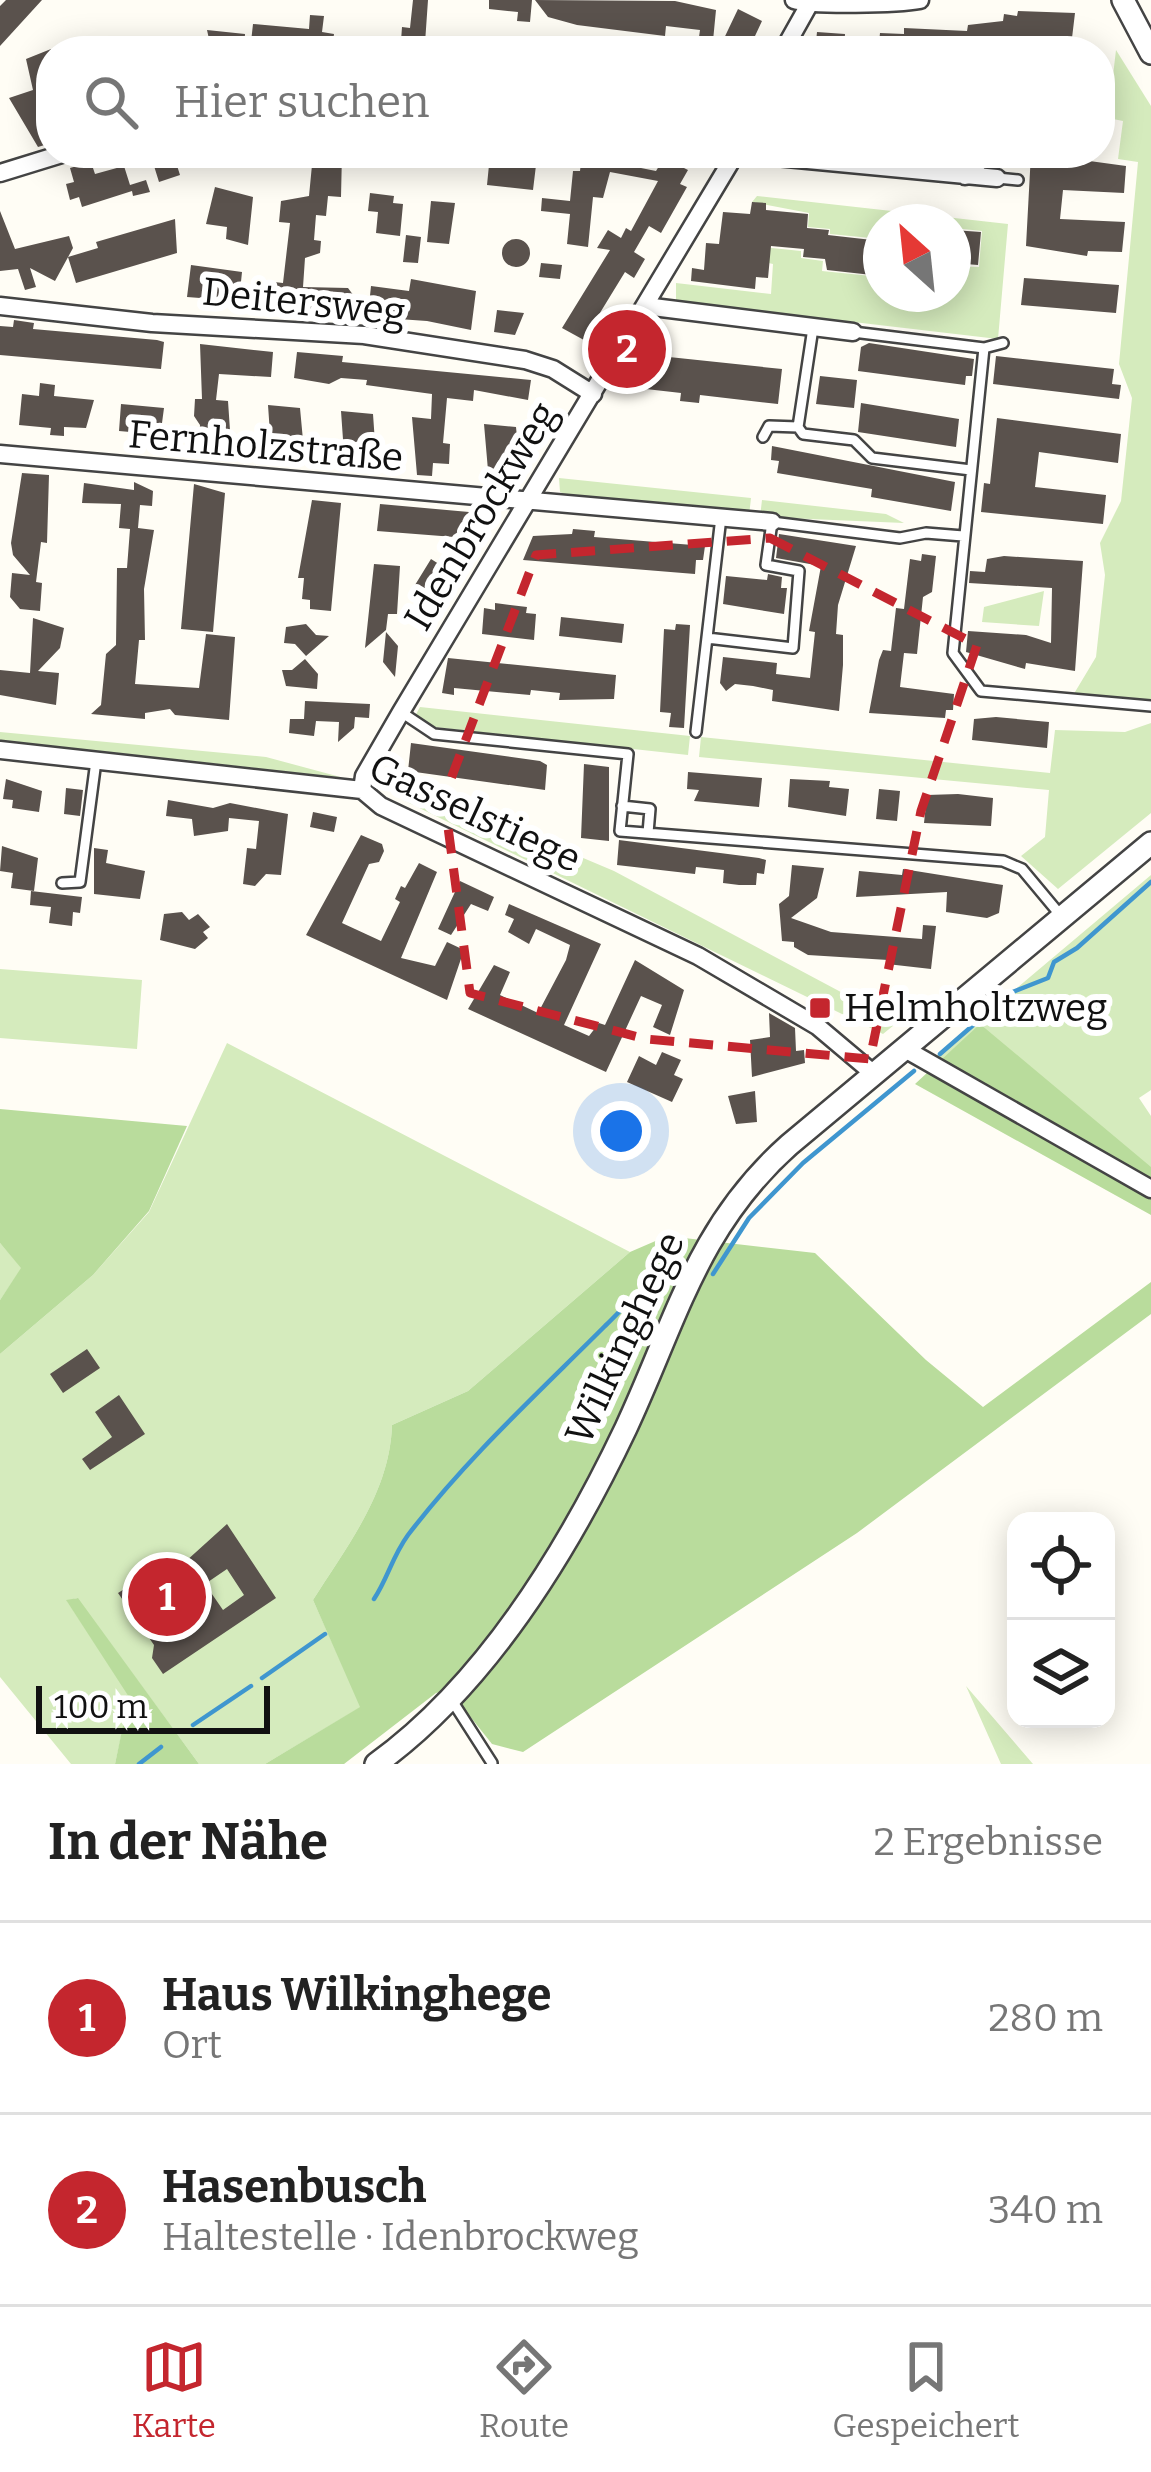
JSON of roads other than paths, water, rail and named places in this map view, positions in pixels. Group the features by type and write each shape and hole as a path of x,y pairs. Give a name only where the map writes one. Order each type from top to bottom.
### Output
{"street":[{"path":"790,36 805,2 920,0"},
{"path":"1123,0 1151,53"},
{"path":"0,173 36,162"},
{"name":"Idenbrockweg","path":"362,790 364,776 401,712 726,168"},
{"path":"885,168 997,178"},
{"path":"965,176 973,168"},
{"name":"Deitersweg","path":"0,306 152,323 364,335 525,360 554,369 593,394"},
{"path":"645,306 853,332"},
{"name":"Fernholzstraße","path":"0,454 772,522"},
{"name":"Gasselstiege","path":"0,750 362,790 381,806 698,956 817,1026 874,1074"},
{"name":"Wilkinghege","path":"376,1764 451,1699 516,1616 626,1427 683,1287 717,1227 767,1164 1151,843"},
{"path":"905,1049 1151,1189"}],"lane":[{"path":"997,178 1018,180"},
{"path":"813,328 798,427 803,434 854,440 872,458 970,470"},
{"path":"853,332 984,348 1003,343"},
{"path":"984,348 953,653 980,691 1151,706"},
{"path":"764,437 769,426 798,427"},
{"path":"696,732 721,517"},
{"path":"706,638 793,648 799,571 766,565 772,522 900,538 926,533 963,536"},
{"path":"401,712 434,734 628,754 620,831 1011,863 1062,916"},
{"path":"62,884 80,882 96,761"},
{"path":"622,806 650,809 648,833"},
{"path":"451,1699 492,1762"}],"waterway":[{"path":"940,1054 1010,993 1048,978 1054,962 1077,948 1151,882"},
{"path":"713,1274 749,1218 803,1163 914,1071"},
{"path":"374,1599 408,1535 454,1480 666,1269"},
{"path":"262,1678 325,1634"},
{"path":"193,1725 251,1686"},
{"path":"139,1764 161,1747"}],"place":[{"name":"Hasenbusch","path":"627,349"},
{"name":"Helmholtzweg","path":"820,1008"},
{"name":"Haus Wilkinghege","path":"167,1597"}]}
